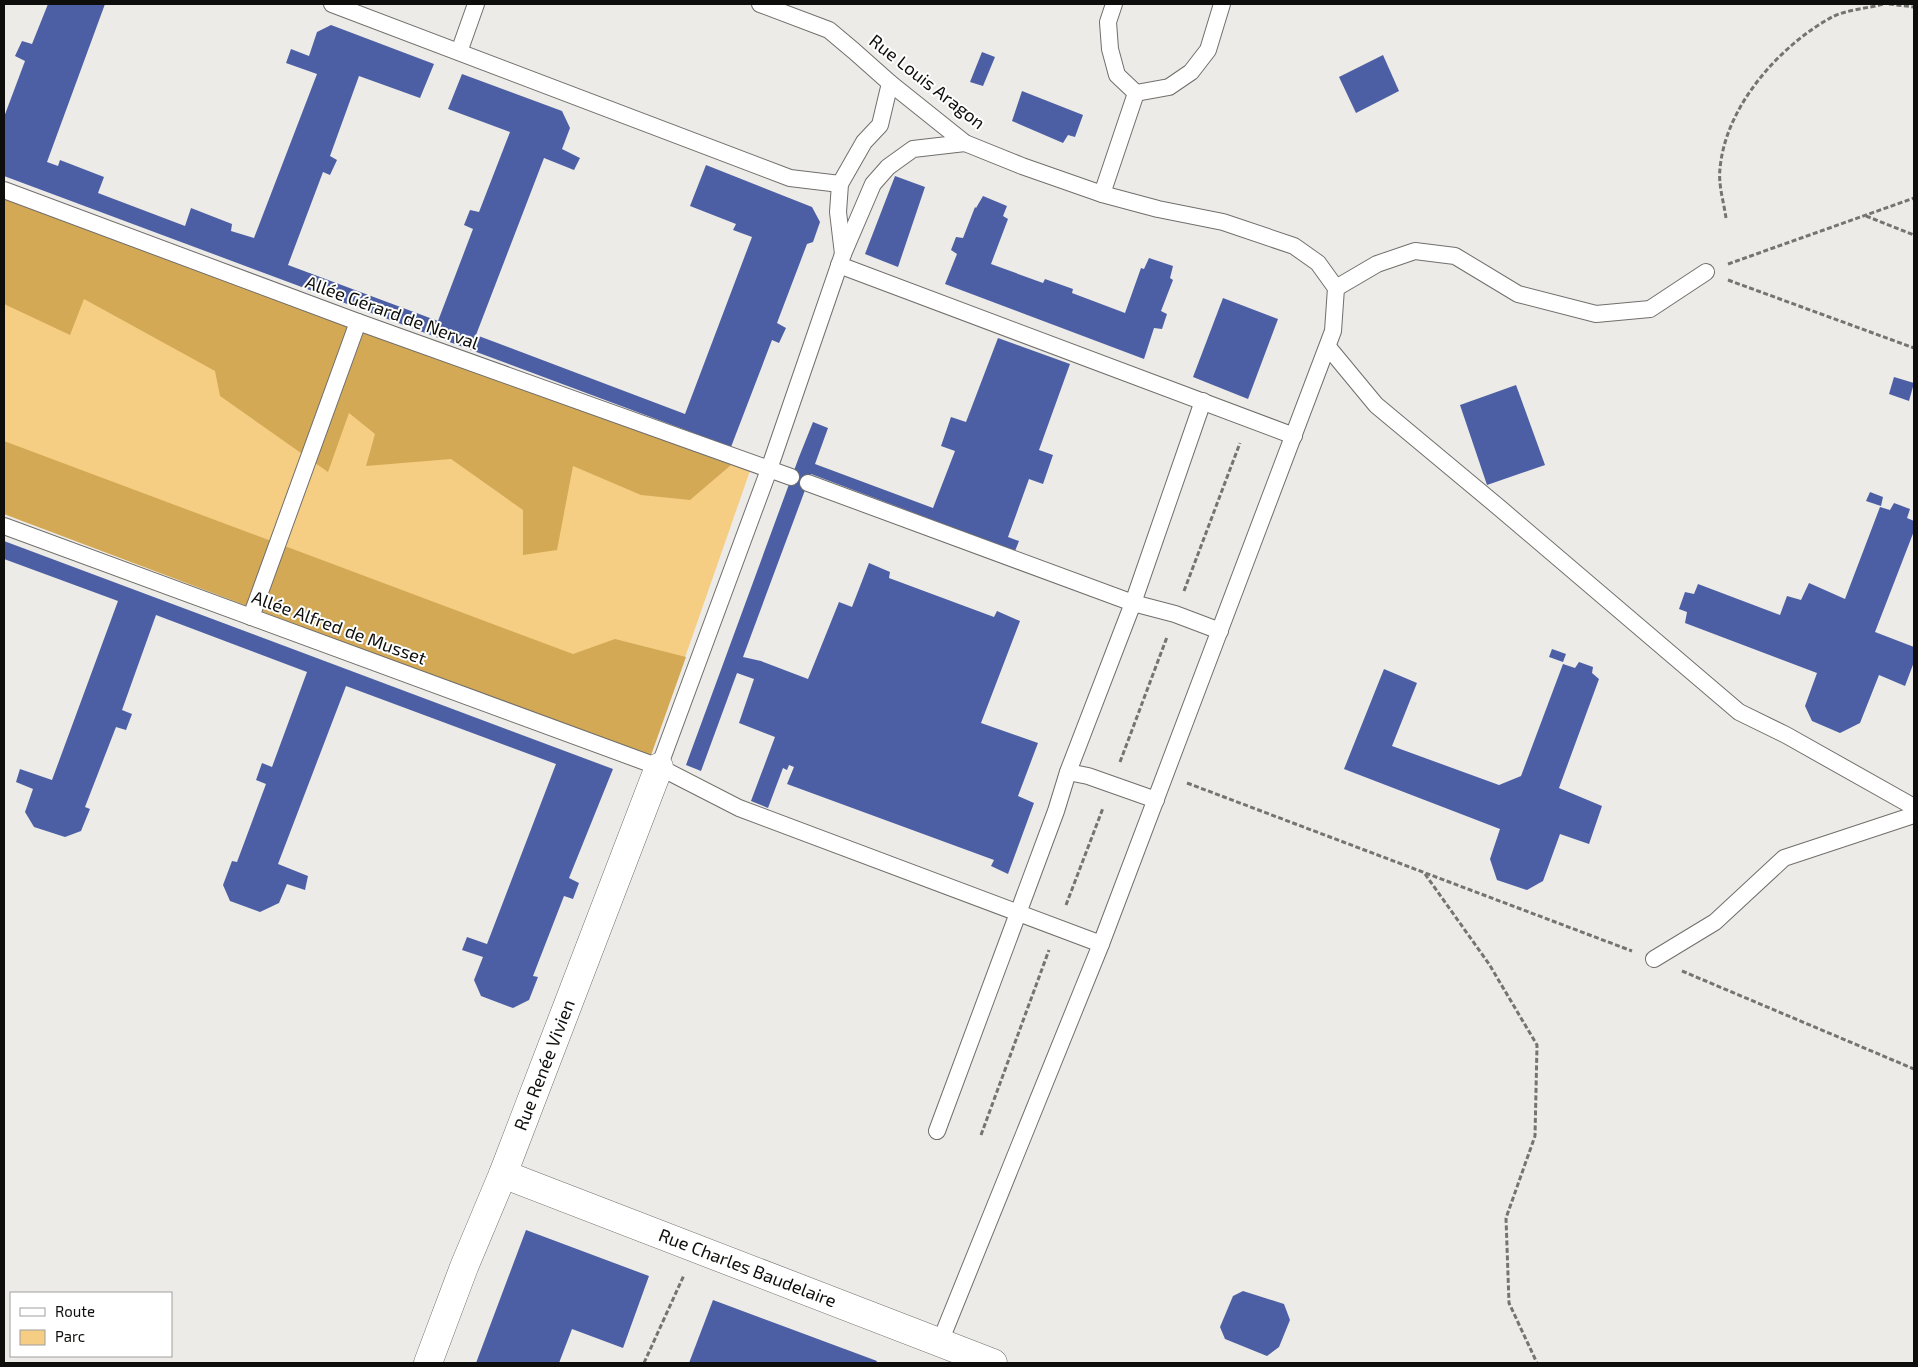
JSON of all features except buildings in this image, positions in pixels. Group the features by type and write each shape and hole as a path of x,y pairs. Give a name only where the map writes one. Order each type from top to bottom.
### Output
{"street":[{"name":"Rue Renée Vivien","path":"428,1363 464,1268 503,1174 659,767"},
{"name":"Rue Charles Baudelaire","path":"503,1174 696,1248 936,1352 994,1363"}],"lane":[{"path":"332,4 790,178 840,184"},
{"path":"459,52 476,4"},
{"name":"Rue Louis Aragon","path":"760,4 829,30 890,83 965,142 1022,166 1102,194 1158,209 1223,222 1294,246 1318,262 1336,288"},
{"path":"1114,4 1108,22 1110,49 1117,75 1136,93"},
{"path":"1136,93 1169,87 1191,72 1208,50 1222,4"},
{"path":"841,260 838,212 840,184 864,142 880,126 890,83"},
{"path":"1102,194 1136,93"},
{"path":"659,767 769,468 841,260 873,184 888,166 913,149 965,142"},
{"name":"Allée Gérard de Nerval","path":"4,190 358,322 792,477"},
{"path":"936,1352 1101,944 1328,347 1334,331 1336,288 1377,264 1415,251 1455,256 1518,294 1596,314 1650,309 1706,272"},
{"path":"841,260 1294,436"},
{"path":"251,617 358,322"},
{"path":"1328,347 1376,405 1739,712 1786,735 1914,807"},
{"path":"937,1132 1019,913 1068,772 1132,603 1203,401"},
{"path":"808,483 1132,603 1175,614 1220,631"},
{"name":"Allée Alfred de Musset","path":"4,526 659,767 739,808 1101,944"},
{"path":"1068,772 1088,776 1156,800"},
{"path":"1654,959 1715,922 1784,858 1914,815"}],"path":[{"path":"1726,218 1719,170 1726,136 1751,89 1785,50 1834,17 1884,4"},
{"path":"1889,4 1914,8"},
{"path":"1706,272 1914,198"},
{"path":"1866,215 1914,236"},
{"path":"1706,272 1914,348"},
{"path":"1165,775 1654,959 1914,1069"},
{"path":"1424,872 1489,964 1537,1045 1535,1136 1506,1218 1509,1303 1537,1363"},
{"path":"644,1363 696,1248"}],"green space":[{"path":"4,197 731,465 751,468 650,758 4,514"}],"shaded area":[{"path":"4,197 731,465 690,500 641,495 573,466 557,550 523,555 523,510 451,459 366,466 375,434 349,413 328,472 220,396 215,371 84,299 70,335 4,304"},
{"path":"4,441 573,654 615,639 686,657 650,758 4,514"}]}
